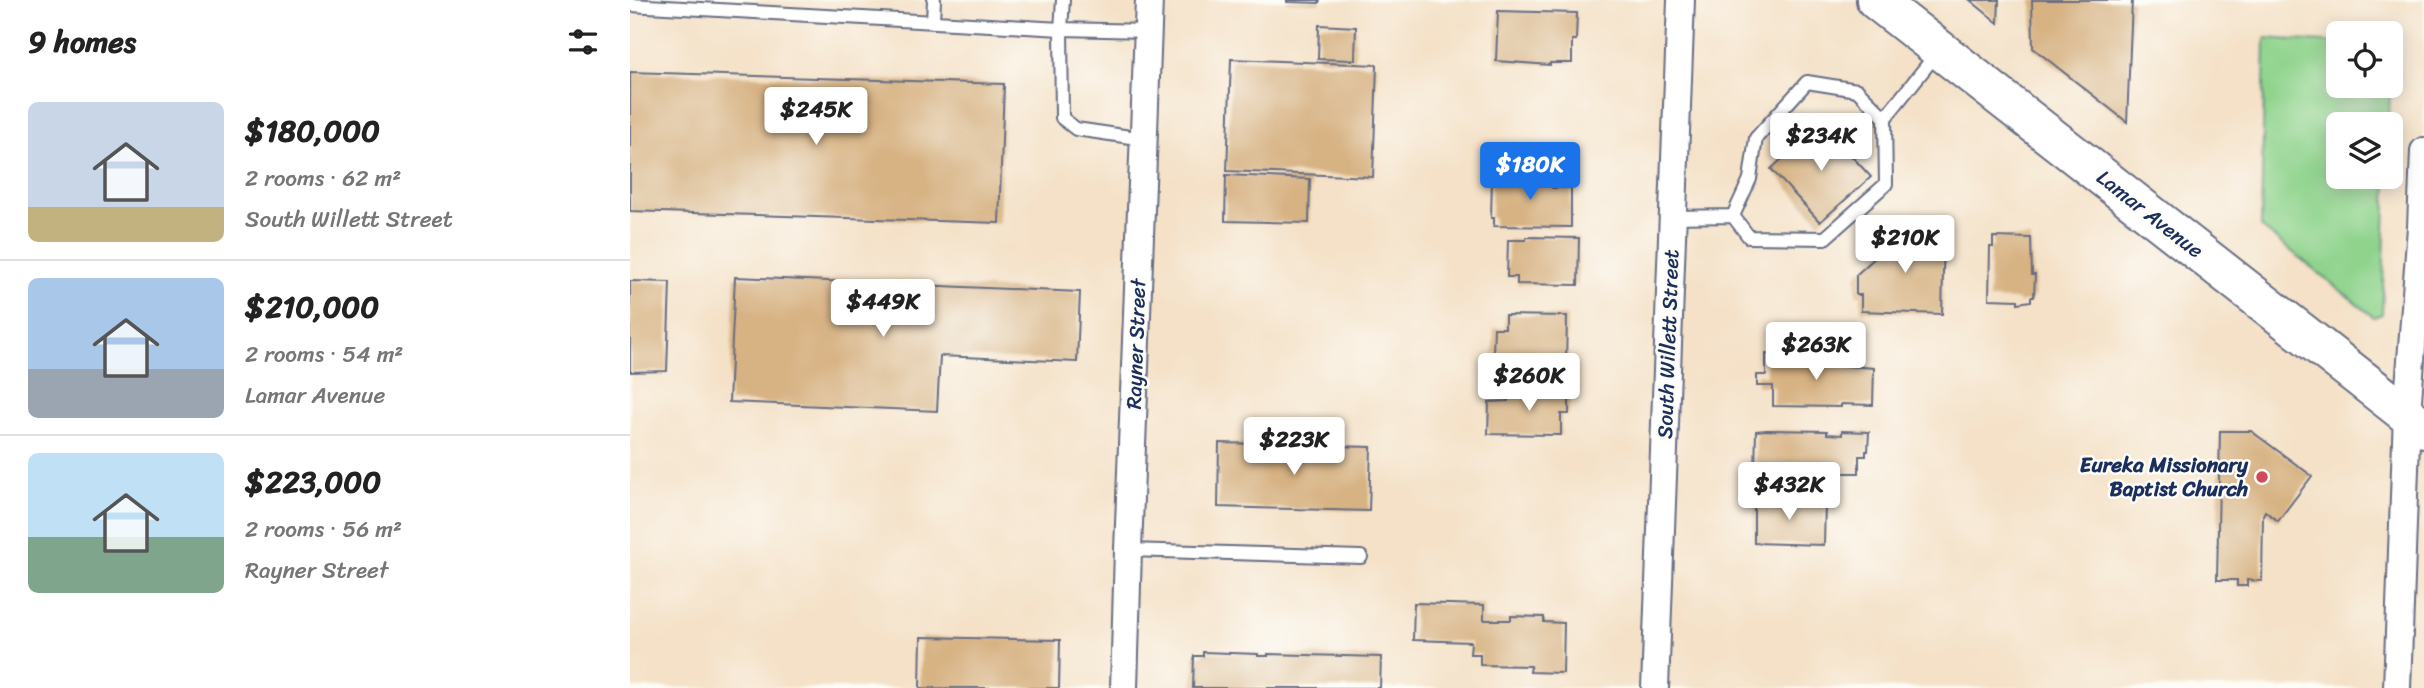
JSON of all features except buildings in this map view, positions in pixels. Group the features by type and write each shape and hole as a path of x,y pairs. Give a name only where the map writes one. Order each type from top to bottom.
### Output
{"main road":[{"name":"Lamar Avenue","path":"1876,0 2415,421"}],"street":[{"name":"Rayner Street","path":"1124,688 1149,0"},
{"name":"South Willett Street","path":"1655,688 1681,0"},
{"path":"2397,688 2415,421 2424,151"}],"lane":[{"path":"933,0 933,21"},
{"path":"1063,0 1062,118 1076,129 1144,139"},
{"path":"630,5 771,6 933,21 1148,31"},
{"path":"1733,216 1749,237 1825,238 1886,184 1885,118 1940,50"},
{"path":"1733,216 1750,178 1756,138 1807,82 1857,90 1885,118"},
{"path":"1673,217 1733,216"},
{"path":"1128,550 1361,557"}],"green space":[{"path":"2265,38 2326,42 2326,98 2390,98 2389,112 2326,112 2326,189 2387,189 2382,314 2374,317 2261,227"}],"place":[{"name":"Eureka Missionary Baptist Church","path":"2262,477"}]}
